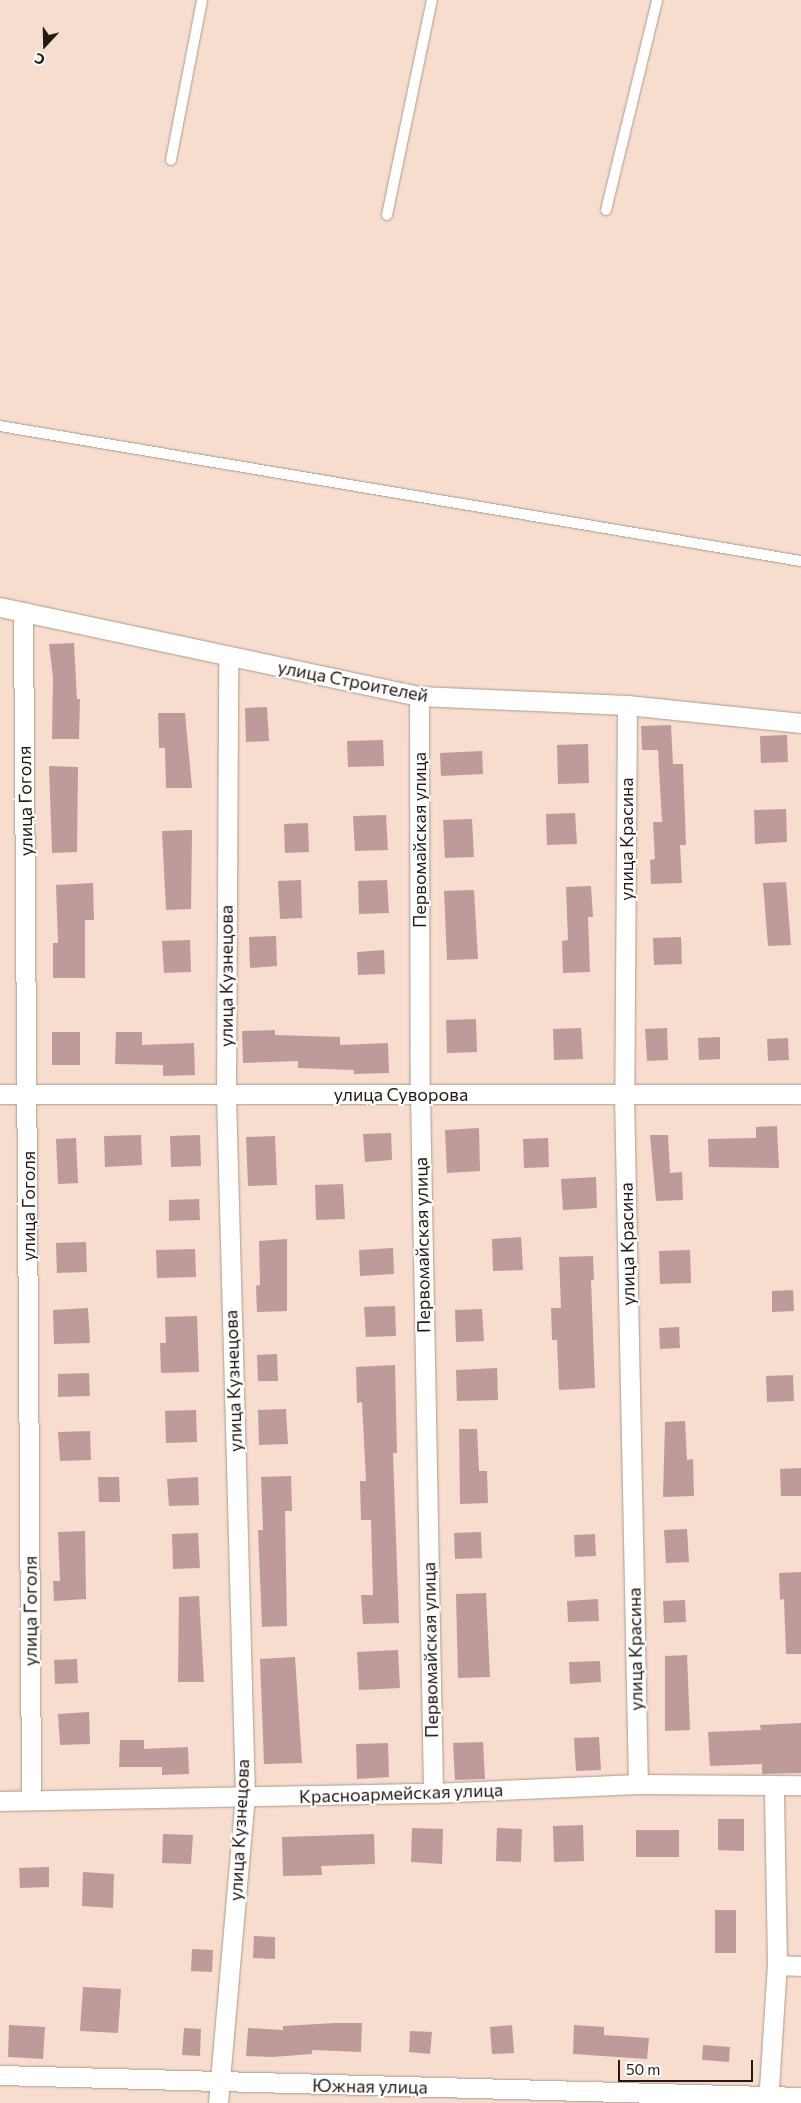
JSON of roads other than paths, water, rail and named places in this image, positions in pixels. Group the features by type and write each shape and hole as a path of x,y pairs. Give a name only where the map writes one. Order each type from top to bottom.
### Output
{"street":[{"name":"улица Строителей","path":"0,606 228,657 419,696 627,705 801,723"},
{"name":"улица Гоголя","path":"23,612 28,1094 31,1800"},
{"name":"улица Кузнецова","path":"218,2103 245,1797 226,1094 228,657"},
{"name":"Первомайская улица","path":"419,696 420,1094 433,1793"},
{"name":"улица Красина","path":"627,705 624,1094 638,1784"},
{"name":"улица Суворова","path":"0,1094 801,1094"},
{"name":"Красноармейская улица","path":"0,1801 433,1793 638,1784 801,1785"},
{"path":"768,2100 777,1965 774,1786"},
{"path":"777,1965 801,1966"},
{"name":"Южная улица","path":"0,2075 768,2100 801,2097"}],"lane":[{"path":"170,160 202,0"},
{"path":"388,215 432,0"},
{"path":"606,210 657,0"},
{"path":"0,426 801,560"}]}
